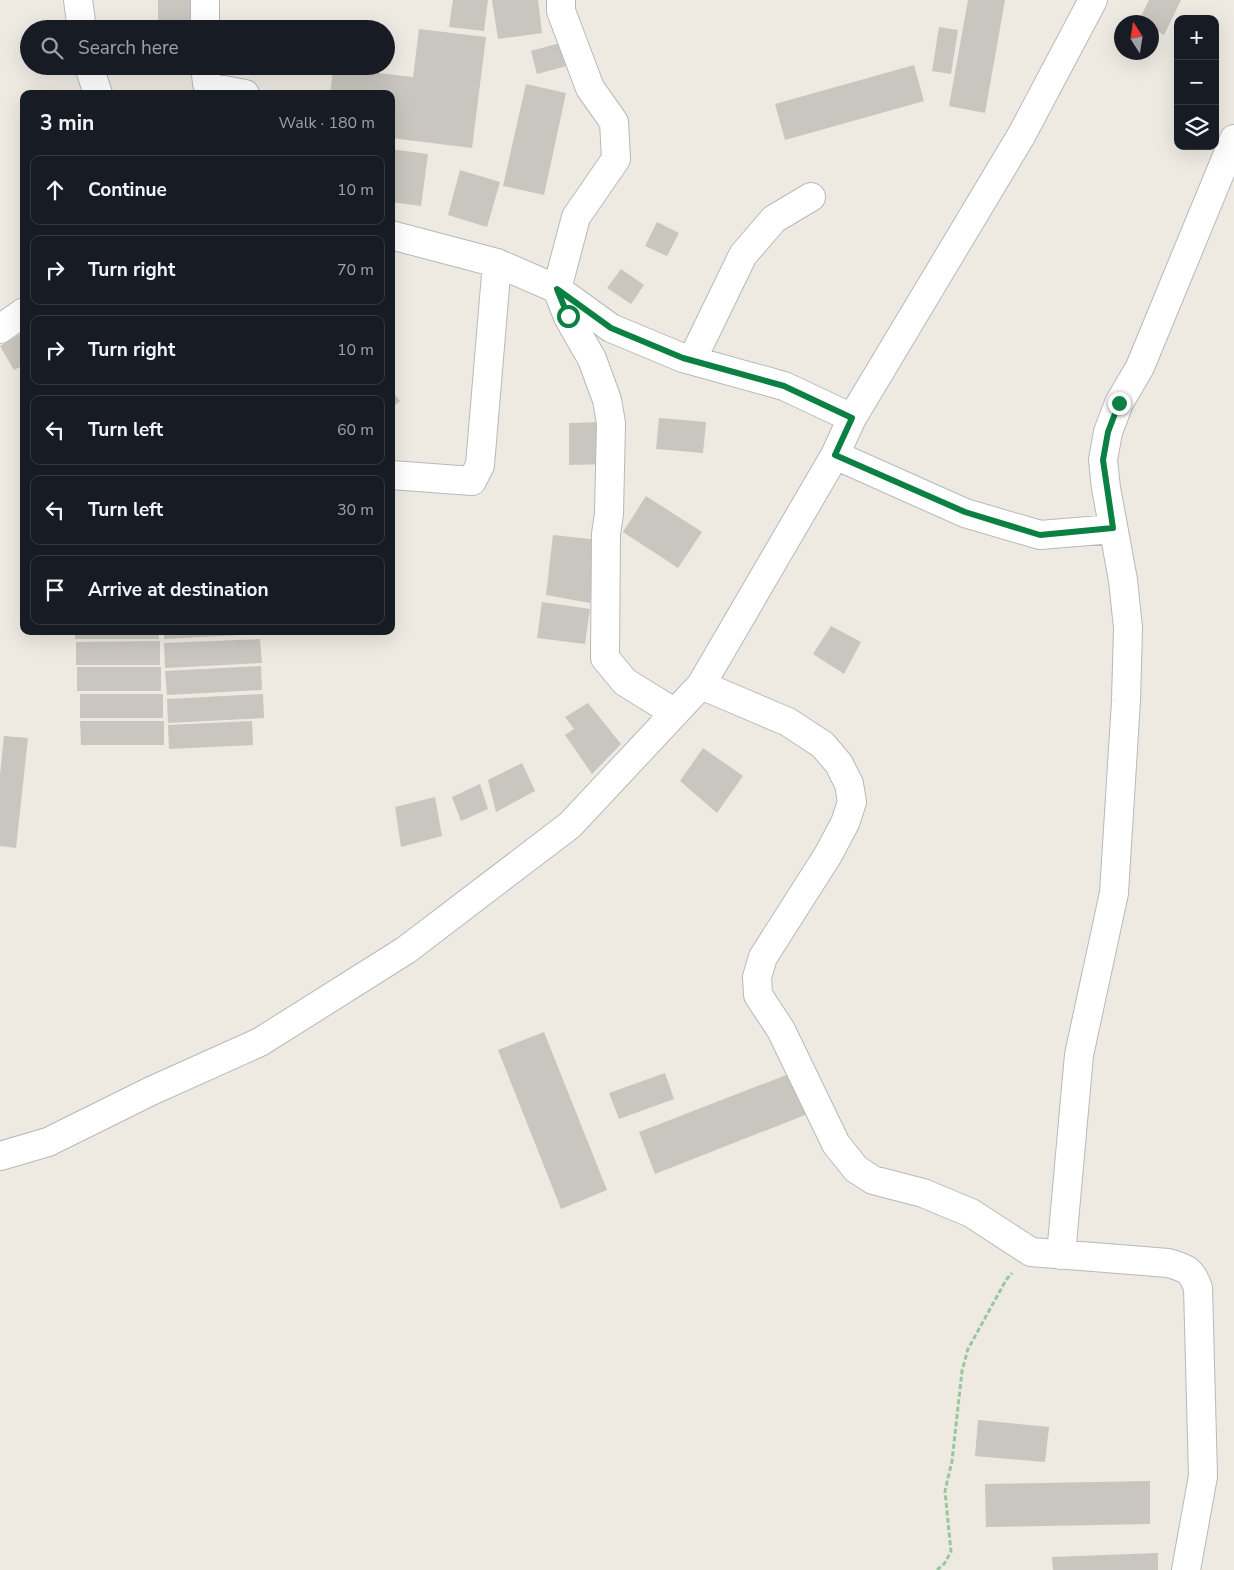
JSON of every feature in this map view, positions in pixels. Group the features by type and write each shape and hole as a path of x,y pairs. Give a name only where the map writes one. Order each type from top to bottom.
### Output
{"street":[{"path":"78,0 81,20"},
{"path":"205,0 205,20"},
{"path":"561,0 561,12 590,88 614,122 616,158 576,218 557,289 568,316 592,359 607,400 611,423 609,514 606,534 605,658 625,682 675,713"},
{"path":"0,1156 48,1142 151,1091 260,1042 406,950 570,825 702,685 835,455 852,418 1021,136 1093,0"},
{"path":"92,75 97,90"},
{"path":"206,75 207,83 213,88 224,90"},
{"path":"1061,1256 1079,1055 1114,893 1126,701 1128,628 1124,580 1113,528 1103,460 1108,432 1119,403 1140,367 1234,140"},
{"path":"692,360 743,255 774,219 812,197"},
{"path":"395,237 497,263 557,289 611,328 692,360 784,386 852,418"},
{"path":"395,475 472,481 480,465 497,263"},
{"path":"0,329 20,315"},
{"path":"835,455 965,512 1040,535 1113,528"},
{"path":"702,685 788,722 816,740 823,745 839,764 849,784 852,802 845,823 828,855 763,957 757,977 758,995 781,1030 836,1144 856,1169 873,1180 923,1193 971,1213 1031,1252 1061,1256 1168,1263 1184,1268 1194,1276 1198,1288 1203,1476 1186,1570"}],"path":[{"path":"937,1570 951,1552 945,1491 952,1461 962,1371 968,1349 1006,1280 1031,1252"}],"building":[{"path":"158,0 199,0 198,20 158,20"},
{"path":"453,0 488,0 484,31 449,27"},
{"path":"492,0 538,0 542,33 498,39"},
{"path":"968,0 1005,0 985,113 949,106"},
{"path":"1149,0 1181,0 1164,35 1159,32 1159,15 1142,15"},
{"path":"939,27 958,30 951,74 932,71"},
{"path":"419,29 486,37 472,148 395,138 395,90 330,90 332,75 395,75 413,77"},
{"path":"567,41 574,64 537,74 531,51"},
{"path":"914,65 924,101 785,140 775,104"},
{"path":"526,84 566,93 544,195 503,186"},
{"path":"395,150 428,154 421,206 395,203"},
{"path":"460,170 500,182 487,227 448,215"},
{"path":"657,222 679,233 667,256 645,246"},
{"path":"621,269 644,285 631,304 607,288"},
{"path":"20,334 20,367 14,370 0,346"},
{"path":"395,395 400,401 395,405"},
{"path":"659,418 706,422 703,453 656,449"},
{"path":"605,422 606,464 569,465 569,423"},
{"path":"646,496 702,532 678,568 623,532"},
{"path":"553,535 599,540 590,603 546,595"},
{"path":"542,602 590,609 585,644 537,638"},
{"path":"831,626 861,642 844,674 813,654"},
{"path":"75,635 159,635 159,639 75,639"},
{"path":"164,635 242,635 164,639"},
{"path":"260,639 262,663 165,668 164,643"},
{"path":"160,641 160,665 76,665 76,642"},
{"path":"261,666 262,690 167,695 165,671"},
{"path":"77,667 161,667 161,691 77,691"},
{"path":"80,694 163,694 163,718 80,718"},
{"path":"263,694 264,718 168,723 167,699"},
{"path":"588,703 621,744 592,774 565,735 574,729 565,717"},
{"path":"80,721 164,721 164,745 81,745"},
{"path":"252,721 253,745 169,749 168,725"},
{"path":"4,736 28,738 16,848 0,846 0,775"},
{"path":"703,748 743,776 717,813 680,781"},
{"path":"522,763 535,791 496,812 488,780"},
{"path":"480,784 488,809 461,821 452,797"},
{"path":"435,797 442,836 401,847 395,807"},
{"path":"544,1032 607,1190 561,1209 498,1050"},
{"path":"794,1072 810,1113 655,1174 639,1132"},
{"path":"665,1073 674,1099 619,1119 609,1093"},
{"path":"978,1420 1049,1427 1045,1462 975,1456"},
{"path":"1150,1481 1150,1524 986,1527 985,1484"},
{"path":"1158,1553 1158,1570 1053,1570 1052,1557"}],"route":[{"path":"568,316 557,289 611,328 683,358 784,386 852,418 835,455 965,512 1040,535 1113,528 1103,460 1108,432 1119,403"}]}
